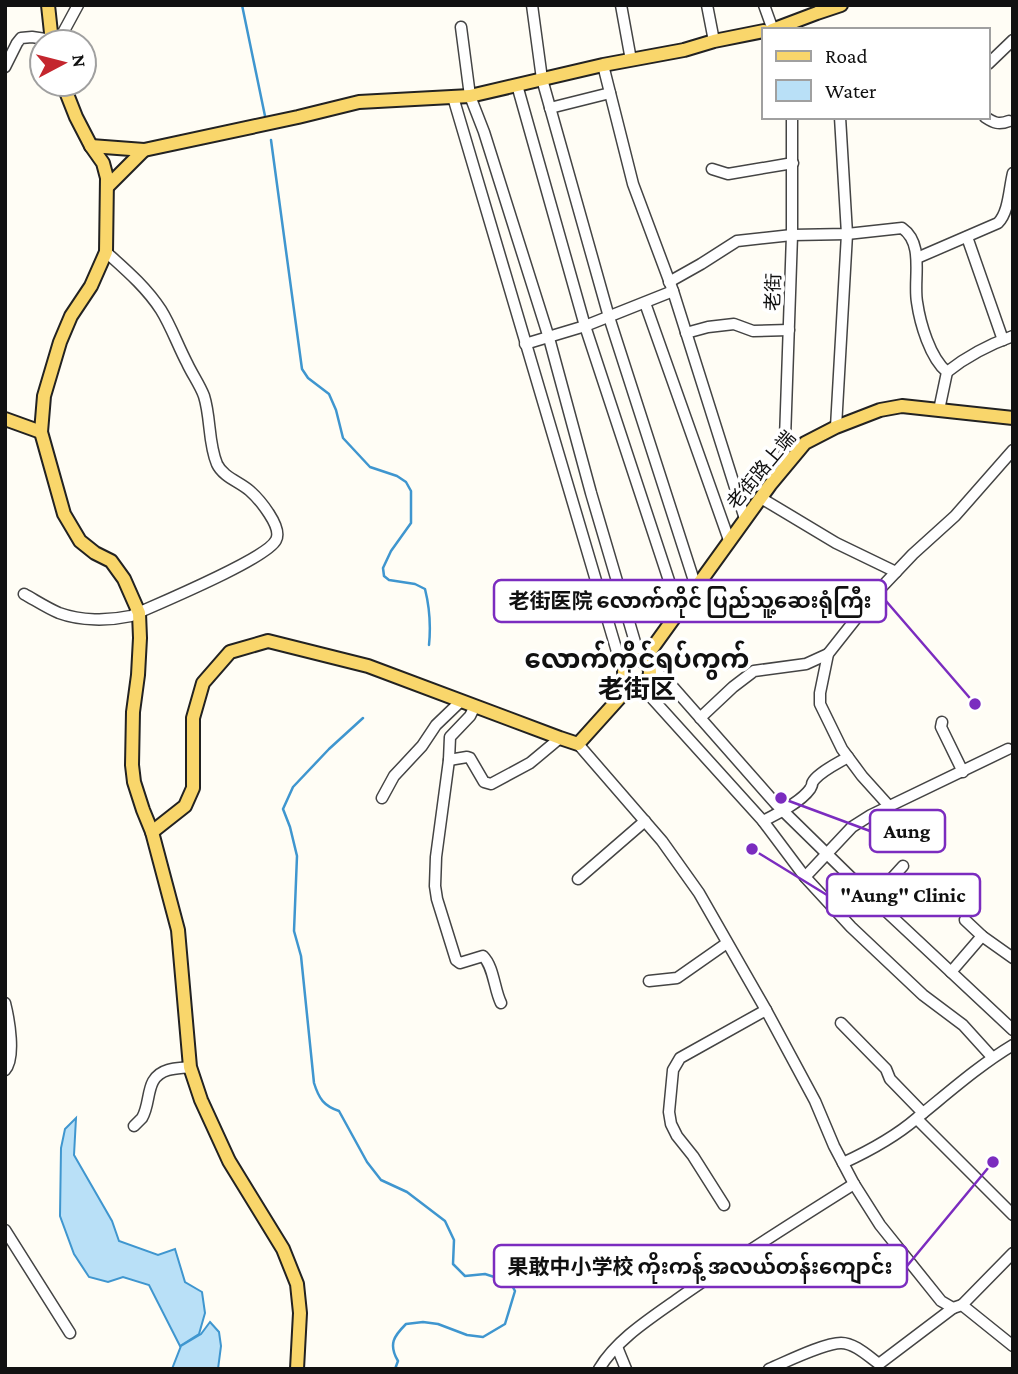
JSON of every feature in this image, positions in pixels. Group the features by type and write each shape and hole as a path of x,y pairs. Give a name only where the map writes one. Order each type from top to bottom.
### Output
{"main road":[{"path":"48,5 52,28"},
{"path":"778,28 841,5"},
{"path":"92,146 144,150 359,102 470,96 762,31"},
{"path":"69,98 76,117 103,163 107,178 106,252 91,286 71,316 60,342 44,396 41,432 57,493 68,522 80,541 111,561 124,579 139,612 140,638 133,712 132,765 134,782 166,878 178,930 190,1067 201,1100 229,1161 283,1249 298,1284 300,1313 297,1369"},
{"path":"107,187 144,150"},
{"name":"老街路上端","path":"645,663 729,540 805,443 836,427 880,410 902,406 1013,418"},
{"path":"5,419 41,432"},
{"path":"152,832 185,806 193,788 193,718 203,683 230,652 268,641 368,666 578,744 636,685 647,681 645,663 631,661 625,669 625,678 636,685"}],"street":[{"path":"63,28 78,5"},
{"path":"532,5 542,79 550,108 609,317 696,587"},
{"path":"621,5 631,60"},
{"path":"707,5 714,41"},
{"path":"764,5 772,28"},
{"path":"461,27 470,96 484,132 549,338 591,492 645,663 665,678 782,810 826,855 1013,1030"},
{"path":"5,67 17,43 21,38 28,37"},
{"path":"990,62 1013,40"},
{"path":"603,65 633,184 671,287 745,519"},
{"path":"517,85 585,326 679,611"},
{"path":"550,108 610,93"},
{"path":"453,97 618,655 625,669"},
{"name":"老街","path":"784,468 792,235 792,119"},
{"path":"836,427 847,234 840,119"},
{"path":"988,119 996,124 1009,121"},
{"path":"712,169 728,174 793,163"},
{"path":"917,258 998,223 1002,219 1011,192 1013,173"},
{"path":"525,344 585,326 645,303 737,241 902,228 911,238 917,258 916,300 921,322 939,365 947,372"},
{"path":"939,410 947,372 990,344 1008,338 967,237"},
{"path":"24,594 59,612 84,619 116,619 139,612 225,573 271,547 278,537 272,518 256,498 218,467 212,448 204,396 162,311 138,281 106,252"},
{"path":"645,303 729,540"},
{"path":"686,333 734,324 753,331 789,330"},
{"path":"889,806 848,757 820,704 828,654 877,592 955,516 1013,450"},
{"path":"761,498 836,543 896,572"},
{"path":"700,718 754,671 789,668 828,654"},
{"path":"636,685 763,821 805,877 851,927 923,995 963,1025 992,1057"},
{"path":"382,799 394,776 422,746 436,725 461,701"},
{"path":"475,706 470,716 450,737 435,886 456,960 460,963 477,956 488,960 496,994 501,1003"},
{"path":"942,722 941,727 963,772"},
{"path":"449,760 470,758 484,782 491,784 530,763 560,738"},
{"path":"578,744 645,821 699,893 815,1101 854,1184 880,1225 941,1301 958,1307 1013,1346"},
{"path":"805,877 852,827 889,806 1008,749"},
{"path":"763,821 803,796 818,776 848,757"},
{"path":"578,879 645,821"},
{"path":"873,900 903,866"},
{"path":"965,920 1013,958"},
{"path":"951,972 982,936"},
{"path":"649,981 677,978 727,943"},
{"path":"5,1003 11,1049 9,1066 5,1070"},
{"path":"724,1205 671,1124 669,1112 673,1070 680,1058 766,1010"},
{"path":"841,1023 886,1069 890,1080 920,1116 1013,1215"},
{"path":"843,1163 872,1149 920,1116 992,1057 1013,1045"},
{"path":"134,1126 142,1118 155,1076 166,1070 190,1067"},
{"path":"599,1369 617,1347 641,1325 718,1271 854,1184"},
{"path":"5,1230 70,1333"},
{"path":"769,1369 818,1349 842,1343 854,1347 877,1367 958,1307 1013,1253"},
{"path":"617,1347 626,1369"}],"water":[{"path":"76,1118 74,1155 112,1221 119,1241 158,1255 175,1249 185,1282 202,1292 205,1313 199,1334 180,1346 149,1285 123,1277 108,1282 89,1277 74,1254 60,1216 61,1148 65,1129"},
{"path":"210,1322 219,1332 221,1346 218,1369 172,1369 181,1346 201,1334"}],"waterway":[{"path":"242,5 265,116"},
{"path":"271,140 302,369 308,378 329,394 343,438 370,467 397,476 406,482 411,491 411,523 391,551 383,568 384,576 389,580 415,584 425,589 430,617 429,645"},
{"path":"363,718 293,787 283,809 297,856 294,931 301,956 314,1083 323,1101 339,1111 367,1162 381,1180 407,1192 445,1221 454,1240 453,1264 465,1276 485,1274 510,1282 515,1291 505,1324 483,1337 467,1335 438,1324 406,1324 398,1332 393,1345 398,1361 395,1369"}],"place":[{"name":"老街医院 လောက်ကိုင် ပြည်သူ့ဆေးရုံကြီး","path":"975,704"},
{"name":"Aung","path":"781,798"},
{"name":"\"Aung\" Clinic","path":"752,849"},
{"name":"果敢中小学校 ကိုးကန့် အလယ်တန်းကျောင်း","path":"993,1162"}],"district":[{"name":"လောက်ကိုင်ရပ်ကွက် 老街区","path":"637,674"}]}
